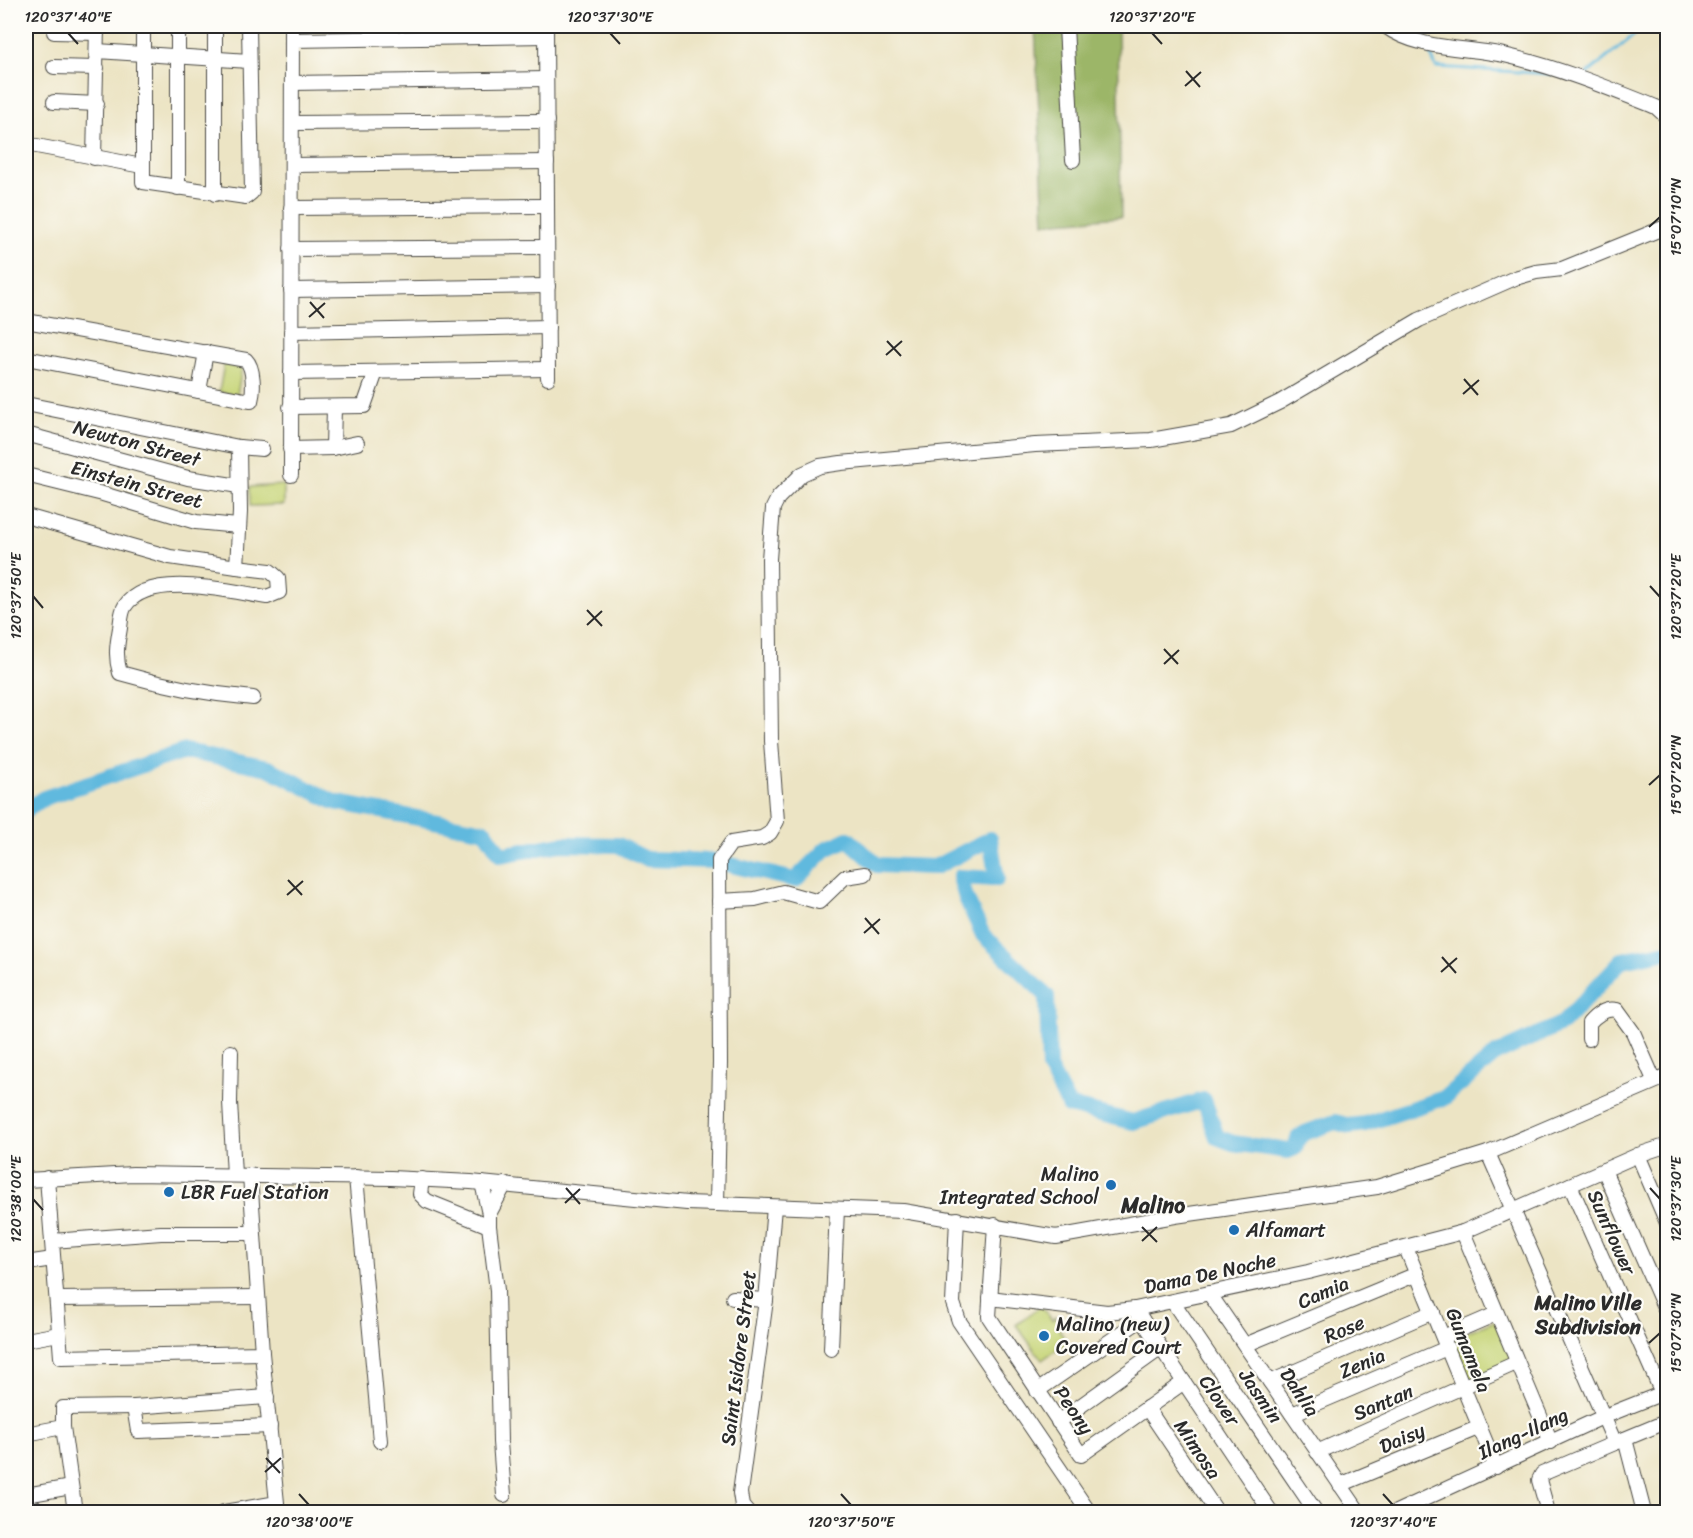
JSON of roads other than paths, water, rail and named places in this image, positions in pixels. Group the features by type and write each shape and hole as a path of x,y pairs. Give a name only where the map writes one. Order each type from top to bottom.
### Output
{"street":[{"path":"143,26 142,179 145,184 246,197 252,192 249,26"},
{"path":"178,26 178,188"},
{"path":"215,26 215,194"},
{"path":"291,475 292,26"},
{"path":"1066,26 1073,160"},
{"path":"1385,26 1413,39 1503,55 1547,67 1656,107 1668,118"},
{"path":"54,32 97,29 94,158"},
{"path":"291,373 548,374 546,31 292,40"},
{"path":"97,51 249,61"},
{"path":"54,67 97,68"},
{"path":"292,83 546,79"},
{"path":"54,102 97,104"},
{"path":"292,123 547,121"},
{"path":"26,144 142,166"},
{"path":"292,165 547,162"},
{"path":"291,208 547,206"},
{"path":"717,1204 720,1063 719,860 731,843 762,838 770,833 777,821 771,741 770,522 778,498 802,474 820,466 1035,445 1151,440 1231,426 1280,402 1419,320 1515,278 1536,272 1562,269 1668,226"},
{"path":"291,249 548,246"},
{"path":"291,290 548,286"},
{"path":"26,321 206,352 249,362 252,396 251,401 26,358"},
{"path":"291,332 548,327"},
{"path":"199,392 206,352"},
{"path":"290,407 366,404 376,372"},
{"path":"26,404 238,447 262,448"},
{"path":"333,448 334,407"},
{"name":"Newton Street","path":"26,434 189,478 239,486"},
{"path":"290,449 333,448 357,443"},
{"path":"237,567 238,447"},
{"name":"Einstein Street","path":"26,475 103,494 196,522 238,526"},
{"path":"26,516 170,557 270,571 278,578 279,592 267,597 177,585 151,589 132,598 125,605 115,659 120,673 140,679 205,694 253,698"},
{"path":"719,901 755,899 783,892 819,902 845,877 865,874"},
{"path":"26,1180 133,1174 422,1179 505,1184 717,1204 903,1211 994,1225 1046,1236 1065,1236 1175,1216 1377,1187 1494,1156 1661,1078 1617,1010 1610,1008 1596,1015 1589,1023 1589,1039"},
{"path":"231,1052 234,1175"},
{"name":"Dama De Noche","path":"990,1298 1138,1314 1173,1302 1406,1248 1463,1232 1638,1155 1668,1145"},
{"path":"1638,1155 1668,1226"},
{"path":"1494,1156 1507,1183 1507,1192 1514,1209 1605,1416 1620,1441 1644,1512"},
{"path":"1604,1170 1668,1316"},
{"path":"224,1512 278,1508 257,1297 250,1175"},
{"path":"356,1177 380,1441"},
{"path":"47,1178 61,1357 262,1353"},
{"path":"422,1179 420,1194 427,1201 489,1220"},
{"path":"482,1183 497,1290 500,1442 504,1495"},
{"path":"489,1220 505,1184"},
{"name":"Sunflower","path":"1570,1185 1665,1392"},
{"name":"Saint Isidore Street","path":"747,1512 742,1506 740,1493 766,1300 774,1207"},
{"path":"831,1349 837,1209"},
{"path":"957,1219 953,1303 960,1321 1089,1512"},
{"name":"Peony","path":"994,1225 990,1298 992,1323 1080,1455 1147,1408"},
{"path":"1463,1232 1516,1364 1551,1442"},
{"path":"52,1241 161,1233 252,1233"},
{"name":"Gumamela","path":"1406,1248 1496,1467"},
{"path":"26,1263 53,1259"},
{"name":"Camia","path":"1245,1345 1417,1274"},
{"name":"Dahlia","path":"1209,1293 1359,1512"},
{"path":"58,1299 257,1297"},
{"path":"733,1298 766,1300"},
{"name":"Jasmin","path":"1173,1302 1316,1512"},
{"name":"Rose","path":"1270,1382 1432,1312"},
{"path":"1037,1391 1138,1314"},
{"name":"Clover","path":"1138,1314 1272,1512"},
{"name":"Zenia","path":"1292,1414 1445,1343 1496,1314"},
{"path":"26,1340 59,1334"},
{"path":"1058,1422 1161,1348"},
{"name":"Santan","path":"1317,1452 1516,1364"},
{"path":"1147,1408 1184,1382"},
{"name":"Ilang-Ilang","path":"1396,1512 1605,1416 1665,1392"},
{"path":"75,1512 63,1427 63,1408 134,1407 267,1397"},
{"path":"134,1407 138,1431 270,1426"},
{"name":"Mimosa","path":"1147,1408 1217,1512"},
{"path":"1548,1512 1539,1480 1542,1474 1668,1421"},
{"path":"26,1434 63,1427"},
{"name":"Daisy","path":"1340,1485 1480,1427"},
{"path":"26,1495 71,1487"}],"waterway":[{"path":"1416,26 1422,38"},
{"path":"1587,74 1645,26"},
{"path":"1428,49 1436,67 1551,74"},
{"path":"26,810 44,798 185,751 268,768 334,802 485,831 501,855 561,844 618,845 646,859 714,861 795,880 826,849 848,839 877,865 935,867 990,839 997,879 960,877 966,898 983,935 1047,996 1049,1068 1069,1106 1133,1122 1204,1100 1217,1137 1233,1143 1288,1151 1295,1148 1298,1138 1305,1133 1335,1122 1350,1126 1365,1124 1444,1098 1496,1054 1563,1023 1622,960 1668,951"}],"place":[{"name":"Malino Integrated School","path":"1111,1185"},
{"name":"LBR Fuel Station","path":"169,1192"},
{"name":"Alfamart","path":"1234,1230"},
{"name":"Malino (new) Covered Court","path":"1044,1336"}],"district":[{"name":"Malino","path":"1153,1205"},
{"name":"Malino Ville Subdivision","path":"1588,1315"}]}
